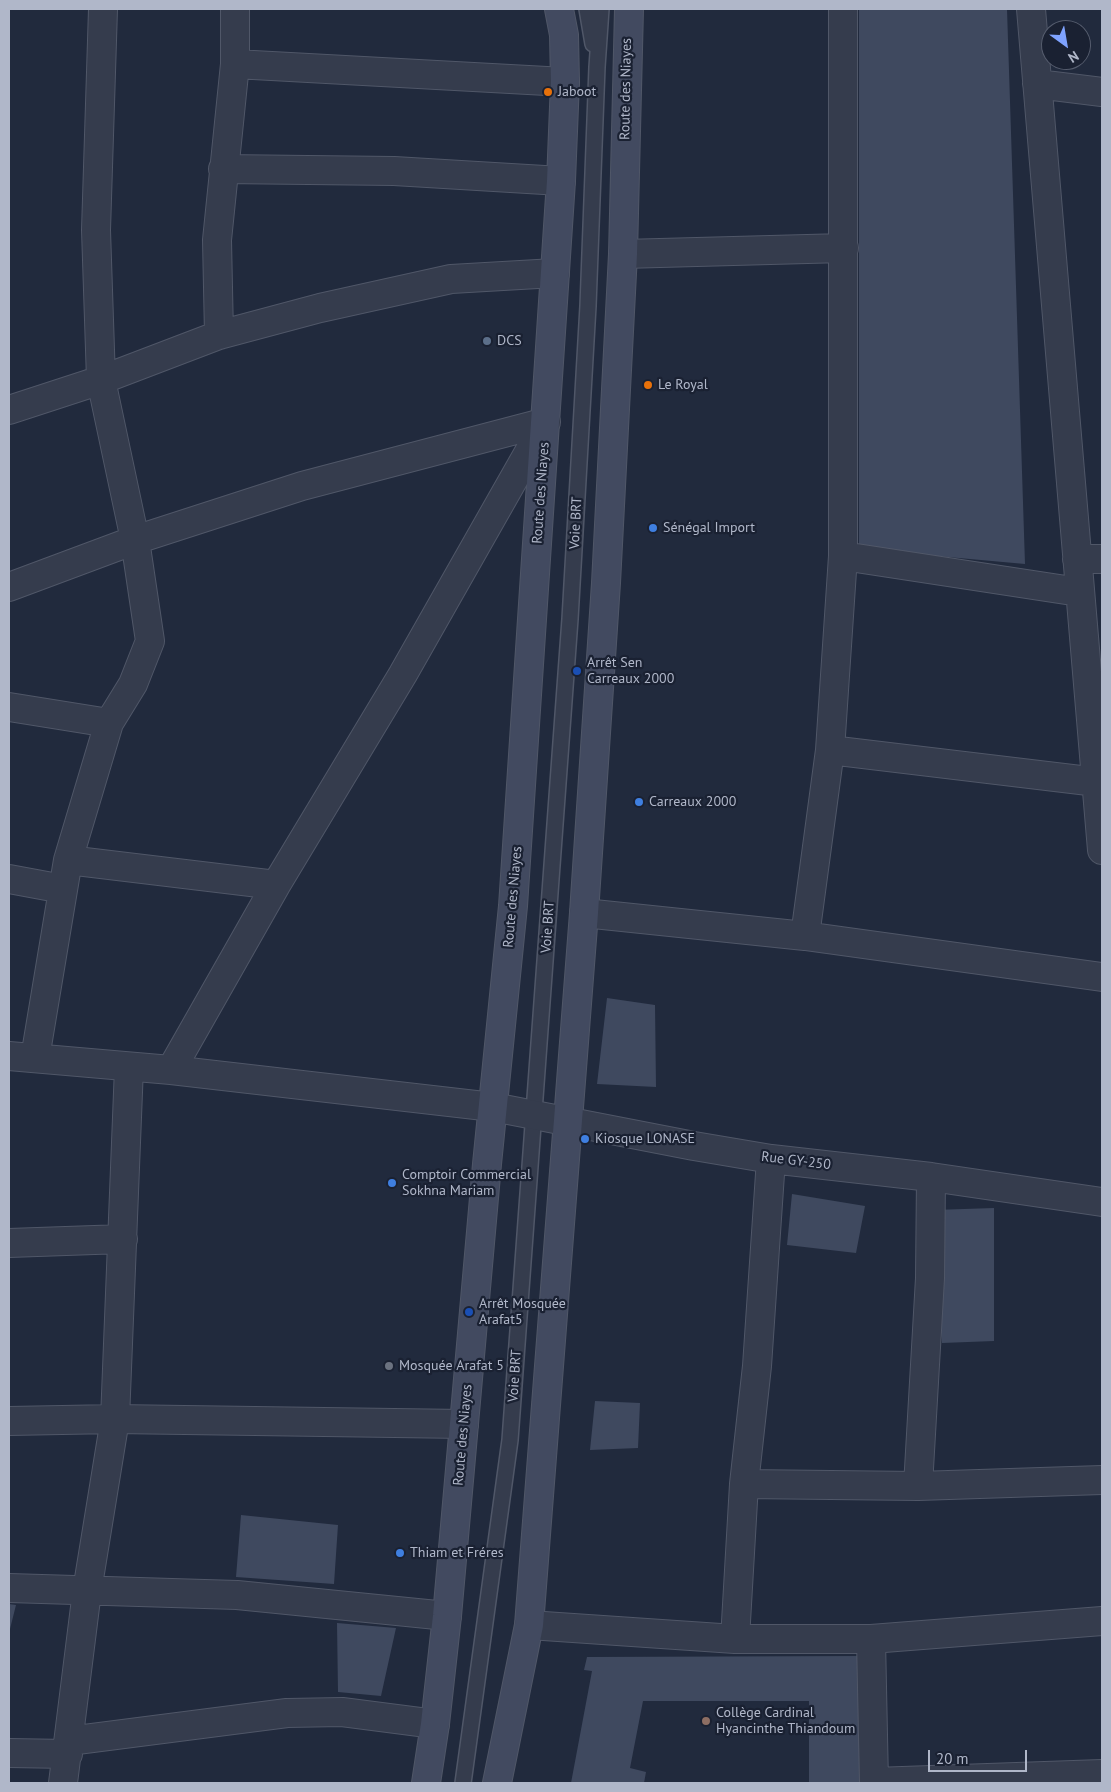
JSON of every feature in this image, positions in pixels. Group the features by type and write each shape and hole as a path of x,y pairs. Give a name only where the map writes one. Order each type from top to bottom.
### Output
{"main road":[{"name":"Route des Niayes","path":"426,1783 436,1724 447,1616 513,906 561,181 565,82 564,35 559,9"},
{"name":"Route des Niayes","path":"498,1783 529,1625 584,913 606,583 623,254 629,9"}],"street":[{"path":"22,1057 68,860 110,723 133,684 150,641 135,540 101,380 96,230 103,9"},
{"path":"219,335 217,240 235,64 235,9"},
{"path":"805,936 830,750 844,556 843,9"},
{"path":"1031,9 1089,559 1079,592 1102,850"},
{"path":"235,64 565,82"},
{"path":"1038,84 1102,92"},
{"path":"223,169 394,171 561,181"},
{"path":"623,254 844,248"},
{"path":"9,410 101,380 219,335 320,308 451,279 555,273"},
{"path":"9,586 135,540 302,486 546,422"},
{"path":"171,1070 276,885 403,674 546,422"},
{"path":"844,556 1079,592"},
{"path":"9,707 110,723"},
{"path":"830,750 1097,782"},
{"path":"68,860 276,885"},
{"path":"9,879 63,888"},
{"path":"584,913 805,936 1102,977"},
{"name":"Rue GY-250","path":"22,1057 129,1068 171,1070 493,1106 694,1146 771,1159 931,1177 1102,1202"},
{"path":"63,1783 87,1591 115,1419 129,1068"},
{"path":"735,1639 744,1484 758,1366 771,1159"},
{"path":"918,1486 930,1278 931,1177"},
{"path":"9,1243 123,1240"},
{"path":"9,1421 115,1419 464,1424"},
{"path":"744,1484 918,1486 1102,1480"},
{"path":"9,1588 237,1595 447,1616"},
{"path":"529,1625 735,1639 871,1639 1102,1621"},
{"path":"871,1639 874,1783 1102,1774"},
{"path":"9,1753 68,1747 287,1712 342,1712 436,1724"}],"lane":[{"name":"Voie BRT","path":"587,9 597,67"},
{"name":"Voie BRT","path":"462,1783 510,1440 571,600 588,306 601,9"}],"building":[{"path":"859,9 1007,9 1025,564 859,549"},
{"path":"607,998 655,1005 656,1087 597,1084"},
{"path":"792,1194 865,1206 856,1253 787,1245"},
{"path":"994,1208 994,1341 942,1343 934,1210"},
{"path":"595,1401 640,1403 638,1448 590,1450"},
{"path":"241,1515 338,1525 334,1584 236,1577"},
{"path":"9,1604 16,1605 9,1633"},
{"path":"337,1623 396,1628 381,1696 338,1692"},
{"path":"862,1656 863,1783 809,1783 809,1701 643,1701 630,1768 646,1772 644,1783 571,1783 592,1671 584,1670 587,1657"}],"place":[{"name":"Jaboot","path":"548,92"},
{"name":"DCS","path":"487,341"},
{"name":"Le Royal","path":"648,385"},
{"name":"Sénégal Import","path":"653,528"},
{"name":"Arrêt Sen Carreaux 2000","path":"577,671"},
{"name":"Carreaux 2000","path":"639,802"},
{"name":"Kiosque LONASE","path":"585,1139"},
{"name":"Comptoir Commercial Sokhna Mariam","path":"392,1183"},
{"name":"Arrêt Mosquée Arafat5","path":"469,1312"},
{"name":"Mosquée Arafat 5","path":"389,1366"},
{"name":"Thiam et Fréres","path":"400,1553"},
{"name":"Collège Cardinal Hyancinthe Thiandoum","path":"706,1721"}]}
